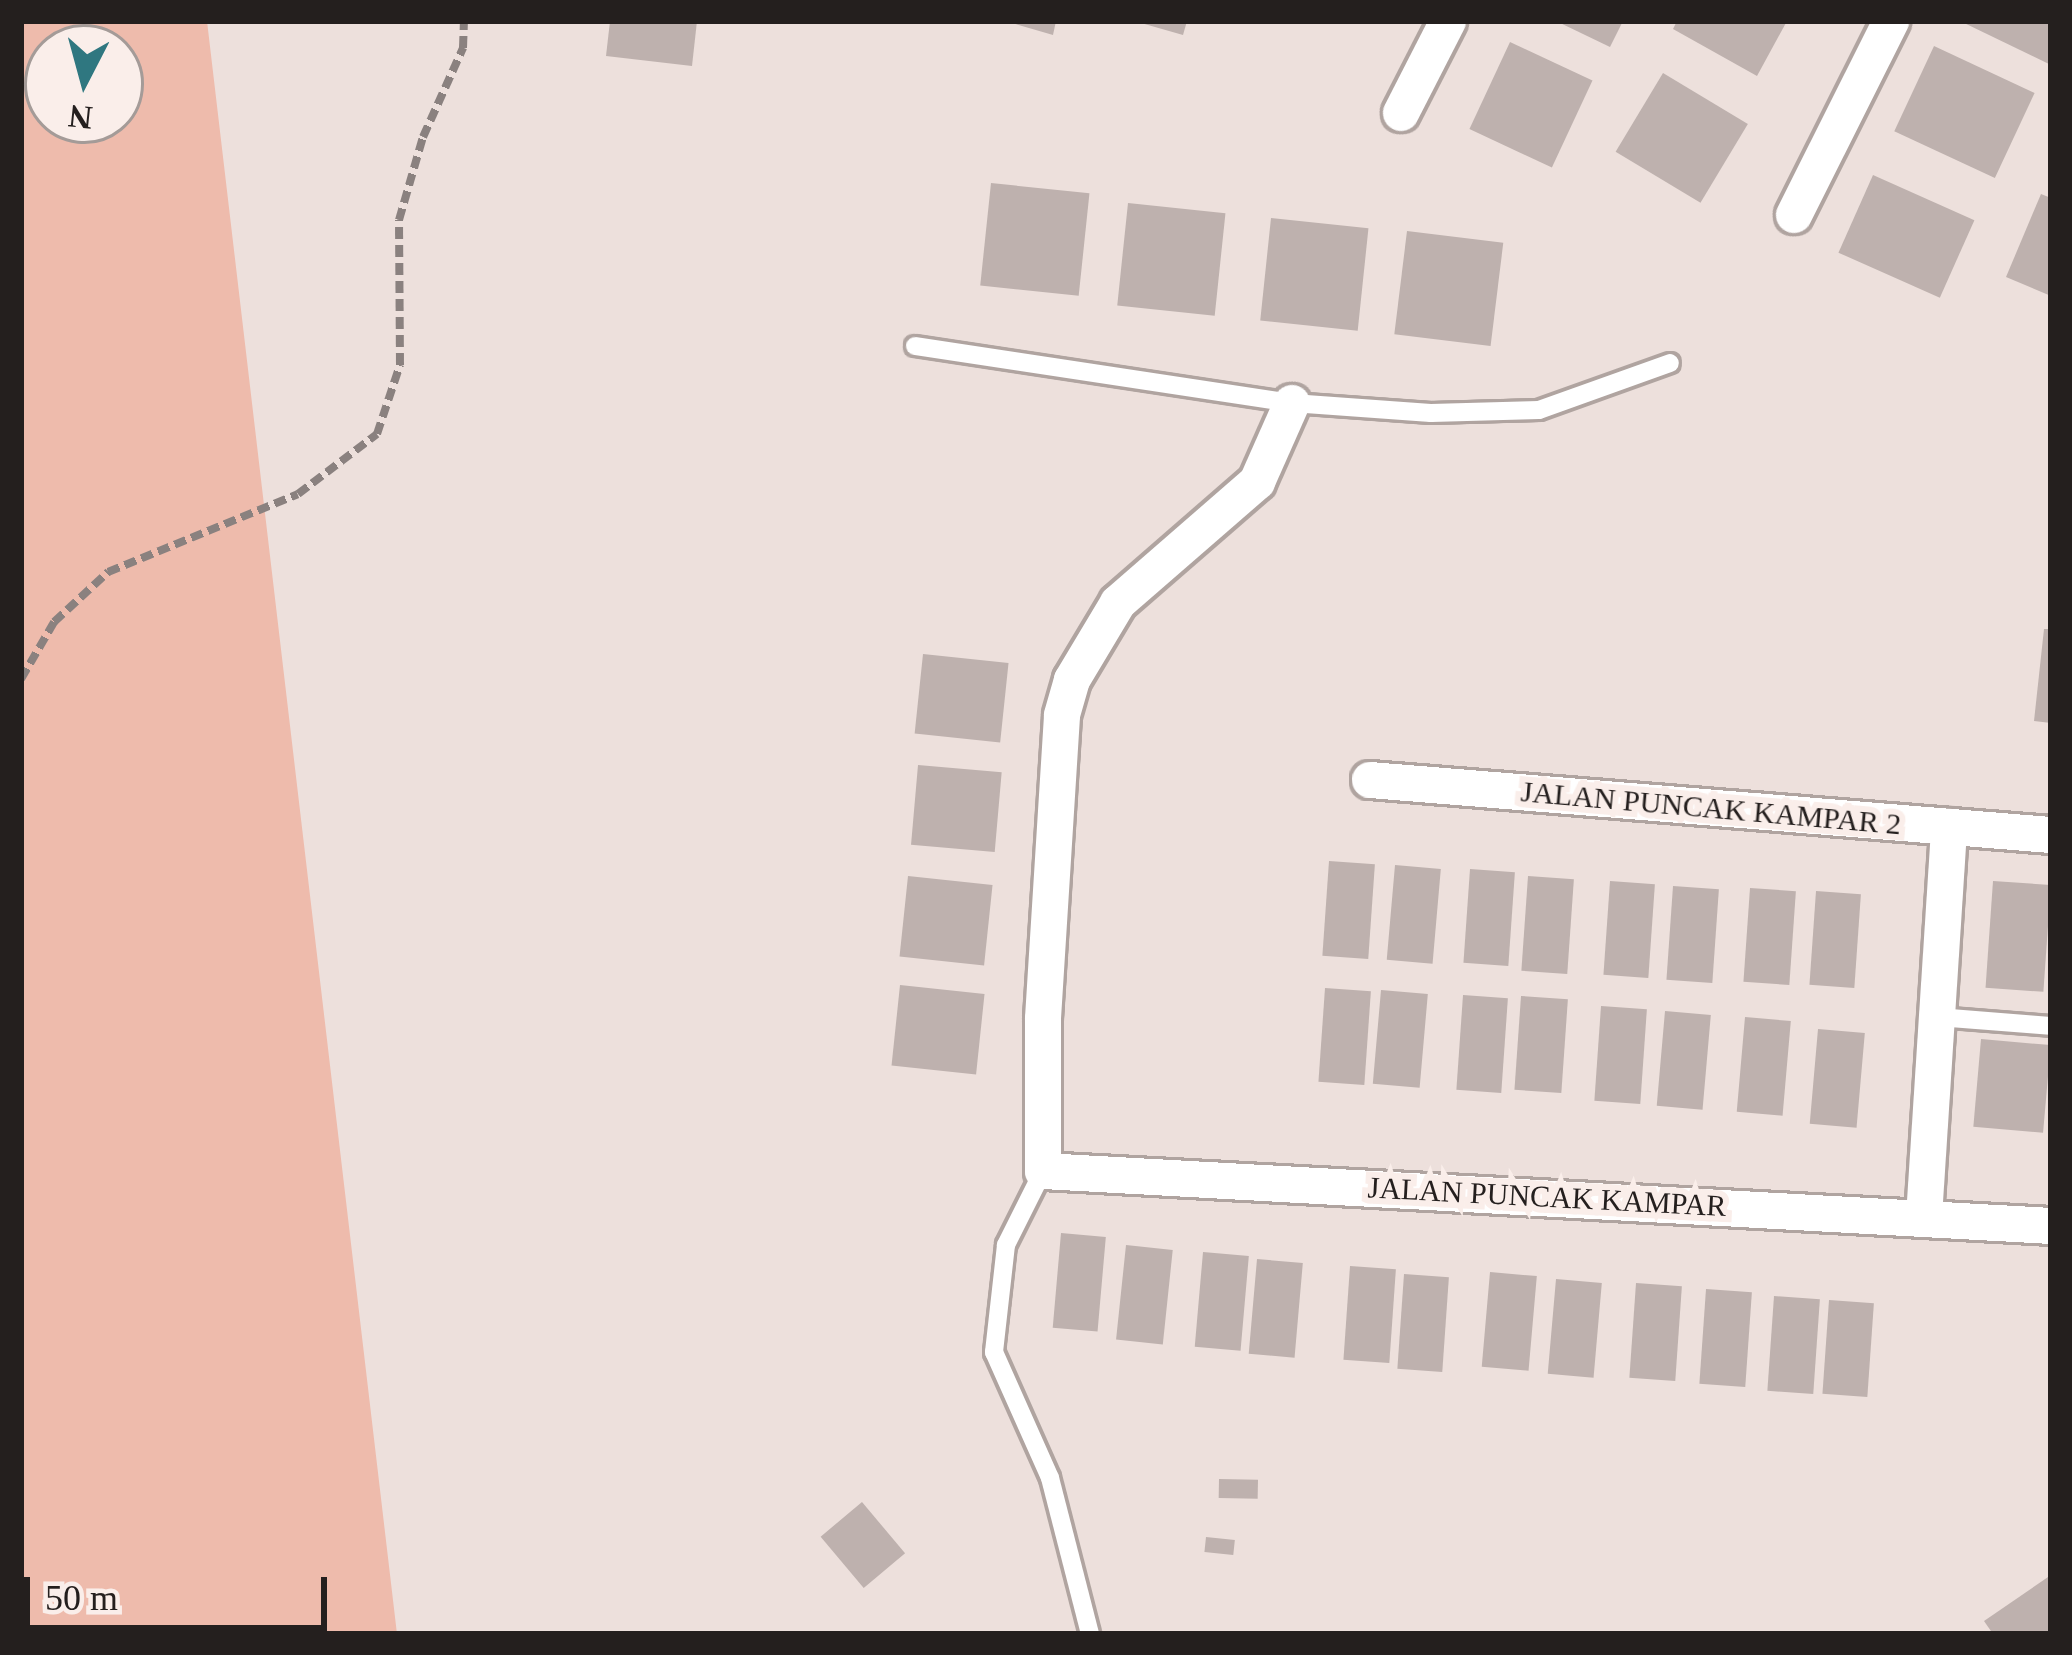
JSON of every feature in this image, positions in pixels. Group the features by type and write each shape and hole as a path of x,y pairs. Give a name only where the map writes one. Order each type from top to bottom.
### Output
{"street":[{"path":"1401,113 1448,21"},
{"path":"1794,215 1891,21"},
{"path":"1043,1171 1043,1019 1062,716 1072,680 1118,603 1257,482 1292,403"},
{"name":"JALAN PUNCAK KAMPAR 2","path":"1370,781 2051,835"},
{"path":"1924,1217 1949,827"},
{"name":"JALAN PUNCAK KAMPAR","path":"1043,1171 2051,1226"}],"lane":[{"path":"915,346 1292,403 1539,410 1670,362"},
{"path":"1937,1017 2051,1026"},
{"path":"1043,1171 1006,1245 994,1352 1050,1478 1090,1634"}],"path":[{"path":"21,679 54,622 108,572 298,494 377,434 400,365 399,220 463,48 464,21"}],"shaded area":[{"path":"21,21 207,21 397,1634 21,1634"}],"building":[{"path":"610,21 697,21 692,66 606,56"},
{"path":"1005,21 1056,21 1053,35"},
{"path":"1134,21 1187,21 1183,35"},
{"path":"1556,21 1623,21 1610,47"},
{"path":"1677,21 1787,21 1757,76 1673,29"},
{"path":"1960,21 2051,21 2051,65"},
{"path":"1510,42 1592,80 1552,167 1469,129"},
{"path":"1934,46 2035,93 1995,178 1894,131"},
{"path":"1663,73 1748,124 1700,203 1616,152"},
{"path":"1873,175 1974,220 1940,298 1838,253"},
{"path":"991,183 1089,193 1079,296 980,285"},
{"path":"2041,194 2051,198 2051,296 2006,277"},
{"path":"1128,203 1225,213 1215,316 1117,305"},
{"path":"1271,218 1368,228 1358,331 1260,320"},
{"path":"1407,231 1503,243 1491,346 1394,334"},
{"path":"2044,629 2051,629 2051,723 2034,721"},
{"path":"923,654 1009,663 1000,743 915,734"},
{"path":"918,765 1002,772 995,852 911,845"},
{"path":"1329,861 1375,864 1368,959 1322,956"},
{"path":"1395,865 1441,869 1433,964 1387,960"},
{"path":"1470,869 1515,872 1508,966 1463,963"},
{"path":"908,876 993,885 984,965 900,957"},
{"path":"1528,876 1574,879 1567,974 1521,971"},
{"path":"1610,881 1655,884 1648,978 1603,975"},
{"path":"1993,881 2051,885 2043,992 1986,988"},
{"path":"1673,886 1719,889 1712,983 1666,980"},
{"path":"1750,888 1796,891 1789,985 1743,982"},
{"path":"1816,891 1861,894 1854,988 1809,985"},
{"path":"900,985 985,994 976,1074 892,1066"},
{"path":"1325,988 1371,991 1364,1085 1318,1082"},
{"path":"1381,990 1428,994 1420,1088 1373,1084"},
{"path":"1463,995 1508,998 1501,1093 1456,1090"},
{"path":"1521,996 1568,999 1561,1093 1514,1090"},
{"path":"1601,1006 1647,1009 1640,1104 1594,1101"},
{"path":"1665,1011 1711,1015 1703,1110 1657,1106"},
{"path":"1745,1017 1791,1021 1783,1116 1737,1112"},
{"path":"1818,1029 1865,1033 1857,1128 1810,1124"},
{"path":"1981,1039 2051,1045 2043,1133 1973,1127"},
{"path":"1061,1233 1106,1237 1098,1332 1053,1328"},
{"path":"1126,1245 1173,1250 1163,1344 1116,1339"},
{"path":"1203,1252 1249,1256 1241,1351 1195,1347"},
{"path":"1257,1259 1303,1263 1295,1358 1249,1354"},
{"path":"1350,1266 1396,1269 1389,1363 1343,1360"},
{"path":"1490,1272 1537,1276 1529,1371 1482,1367"},
{"path":"1404,1274 1449,1277 1442,1372 1397,1369"},
{"path":"1556,1279 1602,1283 1594,1378 1548,1374"},
{"path":"1636,1283 1682,1286 1675,1381 1629,1378"},
{"path":"1706,1289 1752,1292 1745,1387 1699,1384"},
{"path":"1774,1296 1820,1299 1813,1394 1767,1391"},
{"path":"1829,1300 1874,1303 1867,1397 1822,1394"},
{"path":"1219,1479 1258,1480 1258,1499 1219,1498"},
{"path":"862,1502 905,1553 864,1588 821,1537"},
{"path":"1206,1537 1235,1540 1233,1555 1204,1552"},
{"path":"2051,1575 2051,1634 1993,1634 1984,1621"}]}
